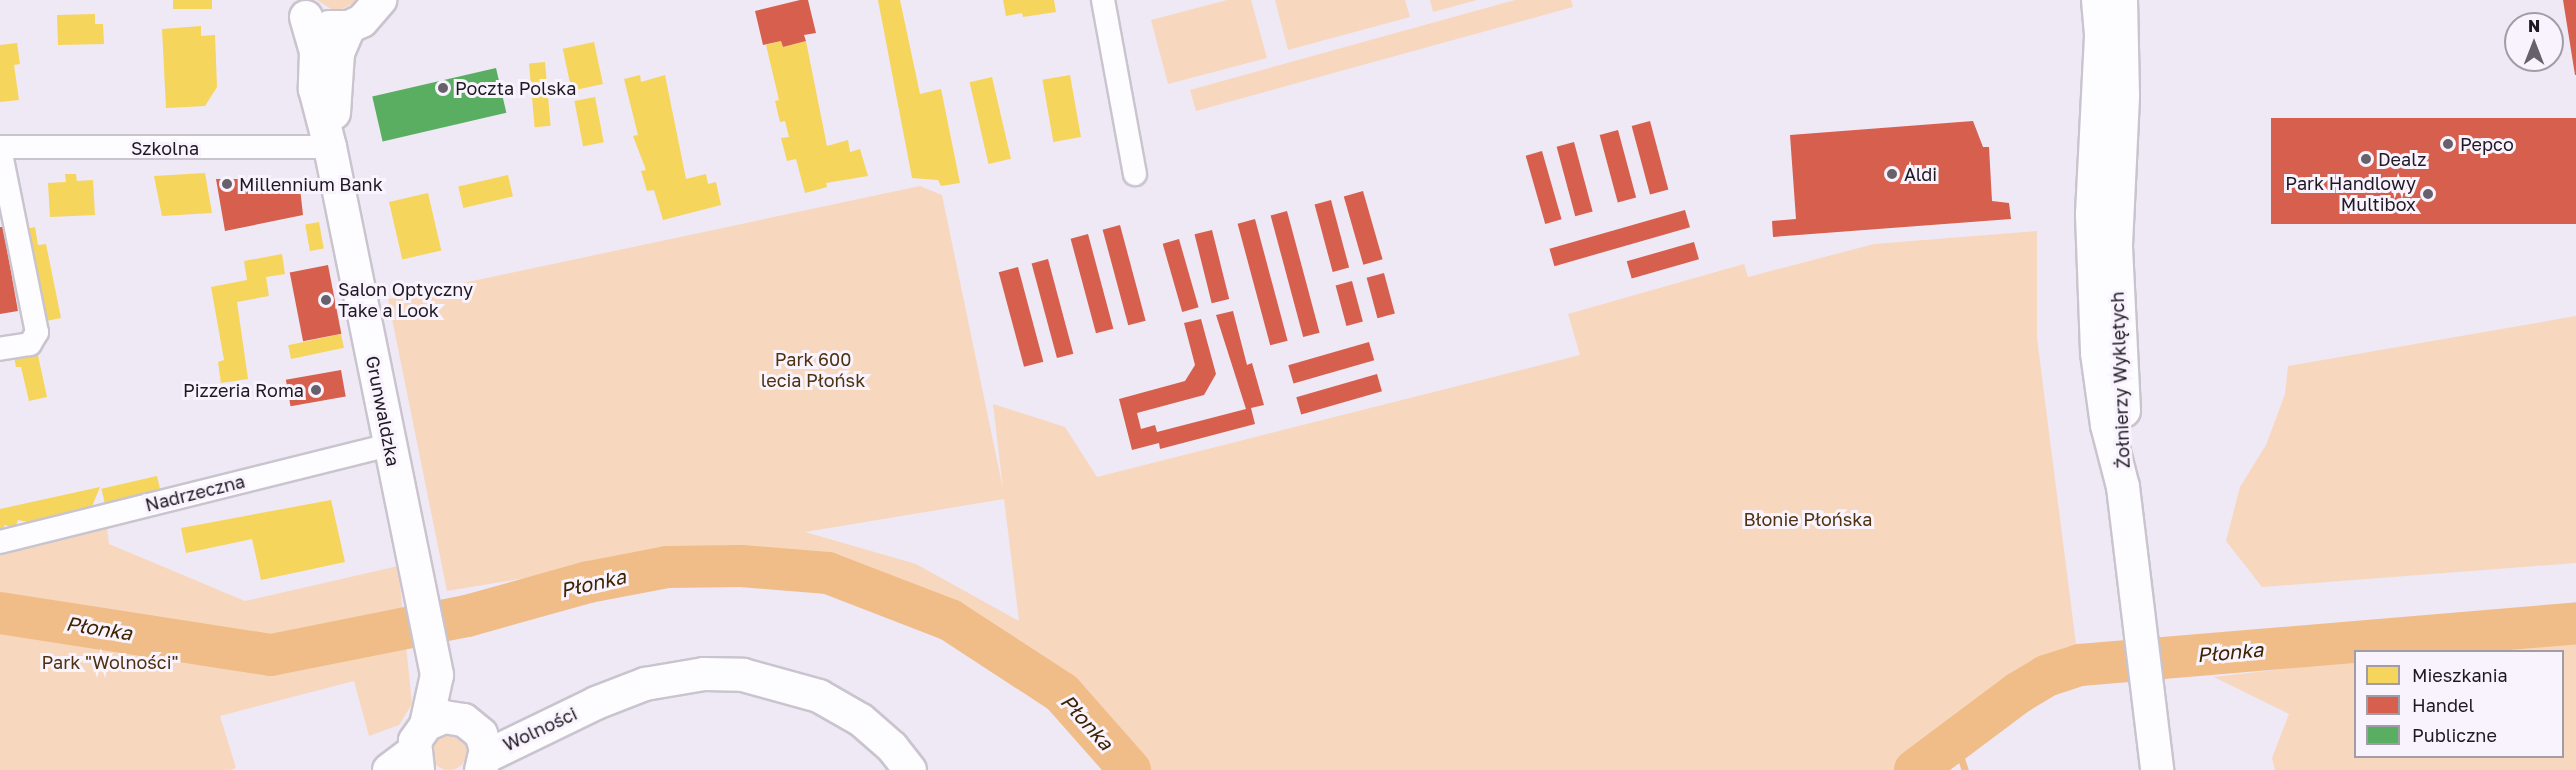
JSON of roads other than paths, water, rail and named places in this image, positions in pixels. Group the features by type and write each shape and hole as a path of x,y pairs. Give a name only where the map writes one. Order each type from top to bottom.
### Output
{"street":[{"path":"300,8 326,27 349,27 362,21 380,0"},
{"path":"1103,0 1134,174"},
{"name":"Żołnierzy Wyklętych","path":"2098,0 2101,36 2092,194 2092,280 2103,403 2123,487"},
{"name":"Żołnierzy Wyklętych","path":"2121,0 2123,97 2116,248 2125,422 2123,487"},
{"name":"Grunwaldzka","path":"300,8 316,51 315,89 330,147 437,675 484,742 483,764"},
{"name":"Grunwaldzka","path":"330,147 338,53 349,27"},
{"name":"Szkolna","path":"0,148 330,147"},
{"path":"0,148 37,332 30,344 0,349"},
{"name":"Nadrzeczna","path":"0,542 390,445"},
{"path":"2123,487 2157,770"},
{"name":"Grunwaldzka","path":"419,749 437,675"},
{"name":"Wolności","path":"483,764 596,703 670,678 743,675 783,683 819,696 861,720 892,747 910,770"},
{"name":"Wolności","path":"419,749 444,717 470,724 500,724 541,710 596,703"},
{"path":"389,770 419,749"}],"waterway":[{"name":"Płonka","path":"0,613 271,655 467,616 589,582 667,567 741,566 828,573 950,620 1062,693 1130,770"},
{"name":"Płonka","path":"1915,770 2018,693 2046,676 2080,665 2576,623"},
{"path":"1955,740 1965,770"}],"place":[{"name":"Poczta Polska","path":"443,88"},
{"name":"Pepco","path":"2448,144"},
{"name":"Dealz","path":"2366,159"},
{"name":"Aldi","path":"1892,174"},
{"name":"Millennium Bank","path":"227,184"},
{"name":"Park Handlowy Multibox","path":"2428,194"},
{"name":"Salon Optyczny Take a Look","path":"326,300"},
{"name":"Pizzeria Roma","path":"316,390"}],"park label":[{"name":"Park 600 lecia Płońsk","path":"813,370"},
{"name":"Błonie Płońska","path":"1808,519"},
{"name":"Park \"Wolności\"","path":"110,662"}]}
